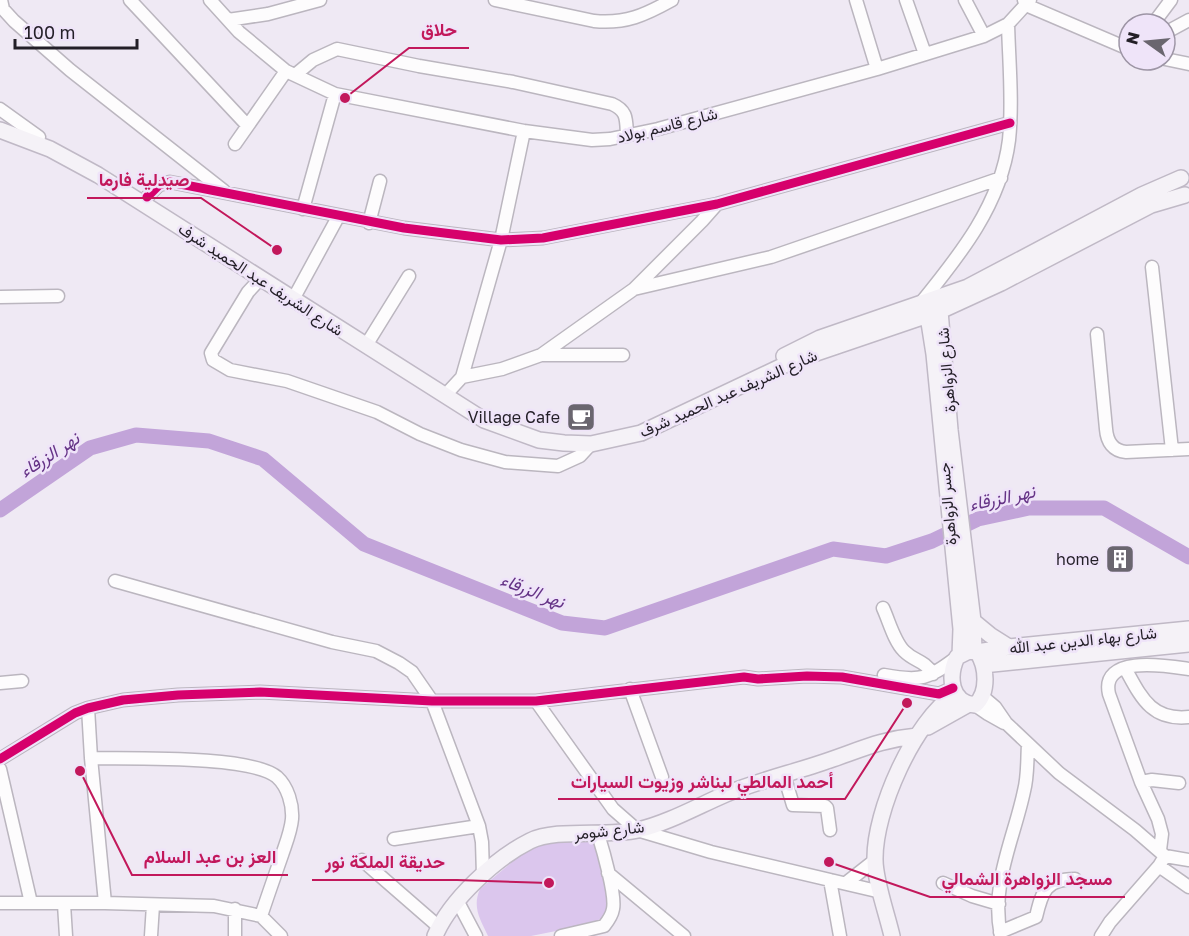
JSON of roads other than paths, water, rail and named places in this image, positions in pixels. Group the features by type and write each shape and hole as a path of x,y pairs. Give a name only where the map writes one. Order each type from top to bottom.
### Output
{"main road":[{"name":"شارع الشريف عبد الحميد شرف","path":"0,122 65,148 147,197 450,390 501,418 549,434 577,436 598,435 654,419 821,344 933,312 968,287 1142,195 1185,175"},
{"name":"شارع الشريف عبد الحميد شرف","path":"0,130 50,149 98,175 484,420 538,440 591,444 641,433 793,362 821,344 912,322 1001,283 1140,210 1162,201 1187,196"},
{"path":"1185,175 1180,189 1187,196"},
{"path":"933,312 935,308 961,296 968,287"},
{"name":"شارع الزواهرة","path":"933,312 945,431"},
{"name":"شارع الزواهرة","path":"933,312 945,431"},
{"name":"جسر الزواهرة","path":"945,431 961,574"},
{"path":"961,574 973,621 970,656 975,701"},
{"path":"961,574 961,629 970,656"},
{"path":"973,621 1009,647"},
{"name":"شارع بهاء الدين عبد الله","path":"970,656 1009,647 1189,629"},
{"name":"شارع بهاء الدين عبد الله","path":"970,656 1189,644"},
{"path":"970,656 953,669 954,691 959,699 975,701"},
{"path":"892,936 874,861 879,828 901,765 920,733 954,691"},
{"path":"920,733 975,701"},
{"name":"شارع شومر","path":"437,932 458,902 483,875 504,857 539,837 637,830 741,788 876,742 920,733"}],"street":[{"path":"1,0 3,9 14,21 70,70 225,192"},
{"path":"130,0 248,125"},
{"name":"شارع قاسم بولاد","path":"210,0 252,43 291,73 335,94 524,131 592,140 627,136 877,69 984,36 1008,24 1027,2"},
{"path":"228,20 268,14 320,0"},
{"path":"495,0 609,22 628,20 672,0"},
{"path":"534,8 549,0"},
{"path":"856,0 877,69"},
{"path":"906,0 925,54"},
{"path":"965,0 984,36"},
{"path":"1027,2 1117,43"},
{"path":"933,312 939,281 977,228 1001,178 1010,123 1008,24"},
{"path":"235,144 291,73 337,49 399,63 513,82 612,104 622,109 624,113 627,136"},
{"path":"303,209 335,94"},
{"path":"0,109 39,137"},
{"path":"147,197 164,182 225,192 369,223 501,240 543,238 717,204 1010,123"},
{"path":"450,390 462,377 501,240 524,131"},
{"path":"634,289 771,257 1001,178"},
{"path":"369,223 380,181"},
{"path":"462,377 502,369 542,355 634,289 717,204"},
{"path":"296,294 338,217"},
{"path":"1152,267 1172,450"},
{"path":"370,339 409,276"},
{"path":"260,279 248,292 211,353 213,360 230,370 287,381 377,412 420,434 461,450 505,462 546,467 558,466 580,456 591,444"},
{"path":"933,312 939,281"},
{"path":"0,297 58,296"},
{"path":"1097,334 1107,438 1119,452 1189,449"},
{"path":"542,355 623,355"},
{"path":"115,581 332,642 376,651 412,672 432,700 479,826 483,875"},
{"path":"883,608 902,649 925,663 933,674"},
{"path":"1160,646 1160,665"},
{"path":"744,677 756,671 808,669 921,679 970,656"},
{"path":"1101,936 1161,858 1162,834 1108,688 1110,677 1119,669 1125,668 1160,665 1189,669"},
{"path":"1125,668 1141,697 1150,707 1167,716 1189,717"},
{"path":"0,759 62,720 88,708 123,700 178,695 260,692 432,700 536,701 744,677 758,679 807,676 842,677 939,694 954,691"},
{"path":"0,683 21,681"},
{"path":"630,689 662,777"},
{"path":"536,701 614,809 637,830 711,852 881,892"},
{"path":"975,701 988,714 1006,723 1059,773 1135,830 1189,887"},
{"path":"88,708 90,758 105,903"},
{"path":"1028,745 1024,792 1005,858 998,916 1001,934 1036,917 1040,897 1047,886 1061,879 1075,879"},
{"path":"90,758 197,760 240,765 276,776 290,799 292,821 261,916"},
{"path":"0,769 31,903"},
{"path":"784,775 793,806 825,806 830,830"},
{"path":"1141,782 1152,780 1179,783"},
{"path":"394,840 479,826"},
{"path":"561,936 600,928 607,923 614,908 598,834"},
{"path":"1161,858 1189,860"},
{"path":"362,860 437,932"},
{"path":"846,884 874,861"},
{"path":"608,873 684,936"},
{"path":"830,880 840,936"},
{"path":"943,883 972,896 999,904"},
{"path":"458,902 476,936"},
{"path":"0,903 199,905 235,909 261,916 281,936"},
{"path":"64,904 66,936"},
{"path":"151,936 153,905"},
{"path":"235,909 235,936"}],"waterway":[{"name":"نهر الزرقاء","path":"0,510 90,448 136,435 209,441 263,459 364,544 562,623 605,628 833,549 886,556 932,541 978,519 1029,508 1104,508 1189,557"}],"place":[{"name":"حلاق","path":"345,98"},
{"name":"صيدلية فارما","path":"277,250"},
{"name":"Village Cafe","path":"581,417"},
{"name":"home","path":"1120,559"},
{"name":"أحمد المالطي لبناشر وزيوت السيارات","path":"907,703"},
{"name":"العز بن عبد السلام","path":"80,771"},
{"name":"مسجد الزواهرة الشمالي","path":"829,862"},
{"name":"حديقة الملكة نور","path":"549,883"}]}
